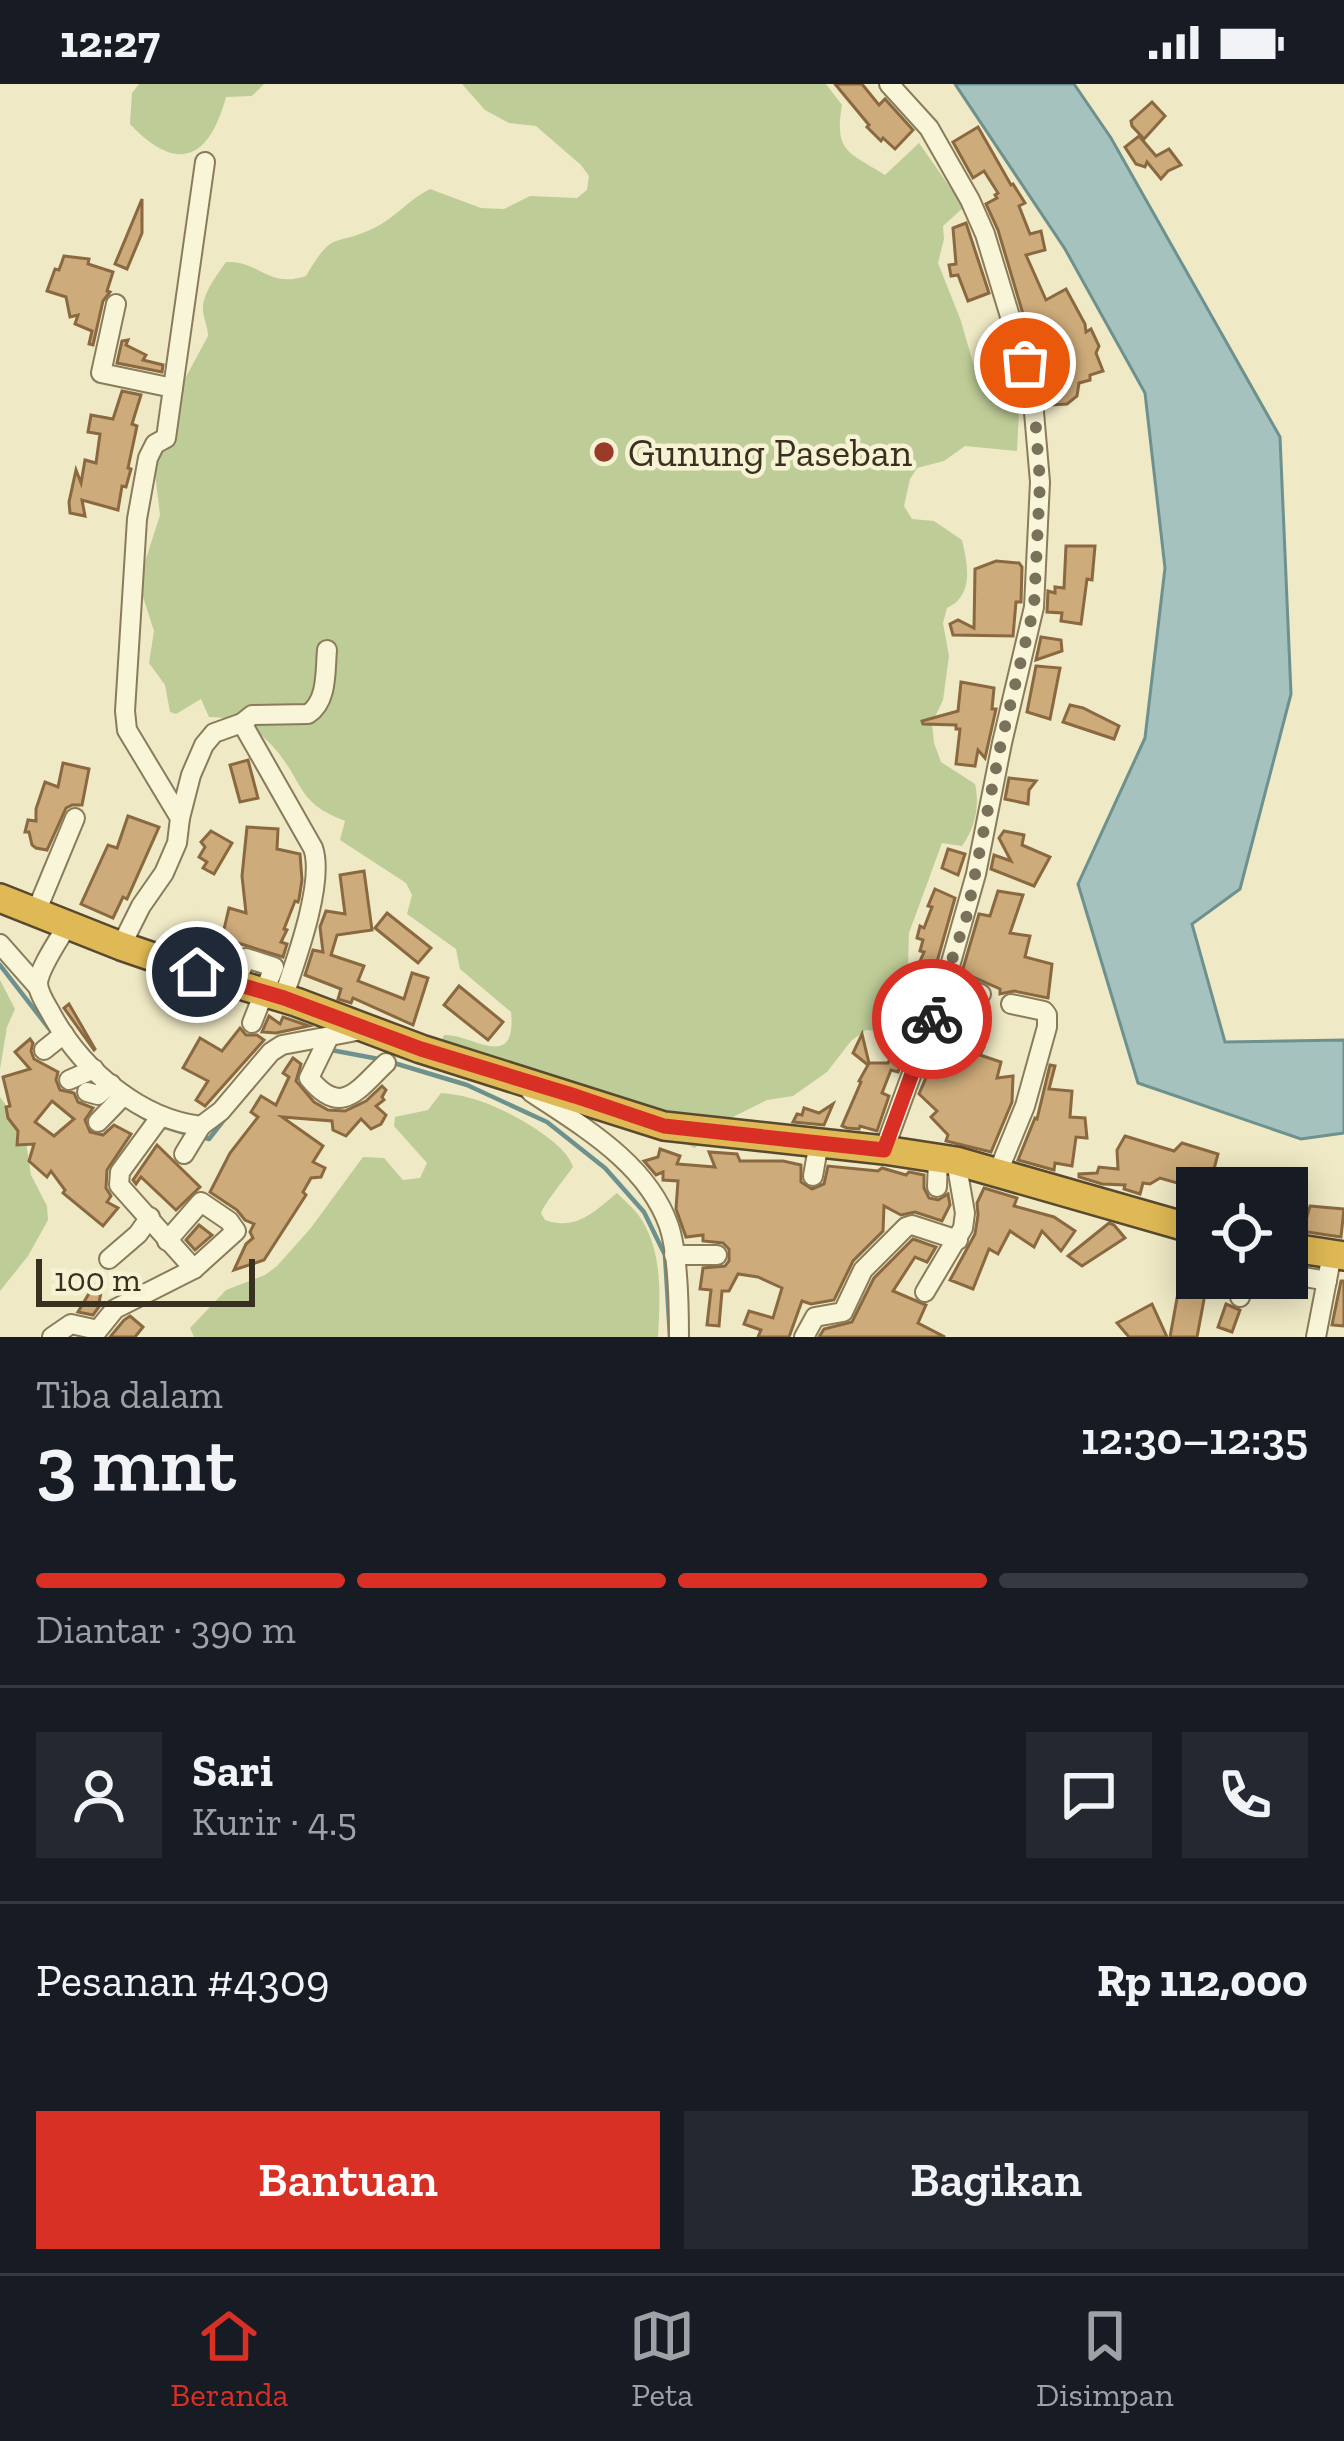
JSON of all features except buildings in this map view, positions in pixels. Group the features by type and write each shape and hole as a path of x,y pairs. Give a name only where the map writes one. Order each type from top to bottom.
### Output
{"highway":[{"path":"0,898 122,946 664,1126 947,1159 1176,1224"}],"street":[{"path":"884,1150 946,980 976,874 1034,607 1040,482 1033,389 985,234 928,128 889,84"},
{"path":"180,818 127,730 125,711 137,519 148,458 155,444 166,438 205,162"},
{"path":"116,304 101,373 173,388"},
{"path":"122,946 177,843 190,775 208,739 251,716 316,710 328,650"},
{"path":"242,723 318,862 305,934 274,996 252,1023"},
{"path":"36,912 75,818"},
{"path":"38,987 68,924"},
{"path":"0,944 38,987 55,1041 100,1087 194,1139 282,1045 324,1046 367,1029"},
{"path":"946,980 981,994"},
{"path":"998,1172 1025,1106 1047,1028 1044,1011 1011,1004"},
{"path":"324,1046 309,1078 345,1100 386,1063"},
{"path":"510,1078 580,1124 622,1158 648,1188 669,1226 679,1337"},
{"path":"98,1122 100,1087"},
{"path":"157,1122 118,1179 119,1185 194,1270"},
{"path":"813,1176 819,1142"},
{"path":"937,1187 947,1159"},
{"path":"925,1292 958,1240 965,1213 947,1159"},
{"path":"52,1337 71,1324 98,1330 115,1309 194,1270 236,1231 201,1202 167,1241"},
{"path":"109,1259 150,1217"},
{"path":"804,1337 815,1316 843,1312 863,1270 906,1227 958,1240"},
{"path":"674,1255 717,1256"},
{"path":"1316,1337 1334,1264"}],"green space":[{"path":"139,84 264,84 252,96 226,97 201,146 177,154 162,150 130,124 132,93"},
{"path":"462,84 826,84 842,105 840,133 853,155 885,175 919,143 964,207 943,226 938,263 977,377 1020,391 1017,451 965,446 944,461 917,468 904,506 912,519 934,521 962,540 967,579 962,596 947,608 943,623 949,656 943,700 932,723 941,762 975,784 977,800 973,824 962,846 942,843 909,933 907,996 891,1024 880,1031 866,1030 851,1041 827,1072 793,1096 767,1100 715,1126 695,1148 651,1117 597,1121 441,1043 444,1035 500,1046 511,1031 511,1012 460,969 456,949 407,914 412,895 406,883 340,840 345,821 309,799 266,740 235,721 209,717 201,699 176,714 170,712 165,685 149,663 154,631 143,597 142,571 160,515 154,465 173,437 180,388 208,336 204,301 226,262 282,279 306,276 329,245 382,224 430,189 481,208 504,209 530,196 577,198 587,190 589,176 581,165 536,126 509,123 485,110"},
{"path":"0,980 15,1009 0,1069"},
{"path":"441,1093 513,1115 568,1157 573,1167 543,1209 545,1220 575,1221 617,1193 635,1210 657,1263 658,1337 194,1337 190,1328 226,1290 277,1266 363,1157 384,1158 403,1180 420,1178 427,1163 394,1126 395,1117 428,1110"},
{"path":"0,1097 24,1129 31,1175 47,1206 48,1220 0,1291"}],"water":[{"path":"955,84 1074,84 1111,138 1280,437 1291,694 1240,889 1192,924 1225,1042 1344,1040 1344,1133 1301,1139 1138,1083 1078,884 1145,738 1165,568 1145,393 1065,249"}],"waterway":[{"path":"0,965 54,1035"},
{"path":"331,1050 467,1085 547,1122 605,1168 644,1212 665,1255 670,1337"},
{"path":"130,1109 151,1122"},
{"path":"202,1137 209,1139 227,1116"},
{"path":"162,1126 191,1135"}],"way so far":[{"path":"932,1019 967,915 1034,607 1040,482 1033,389 1025,363"}],"place":[{"name":"Gunung Paseban","path":"604,452"}],"route":[{"path":"197,972 643,1121 884,1150 932,1019"}]}
